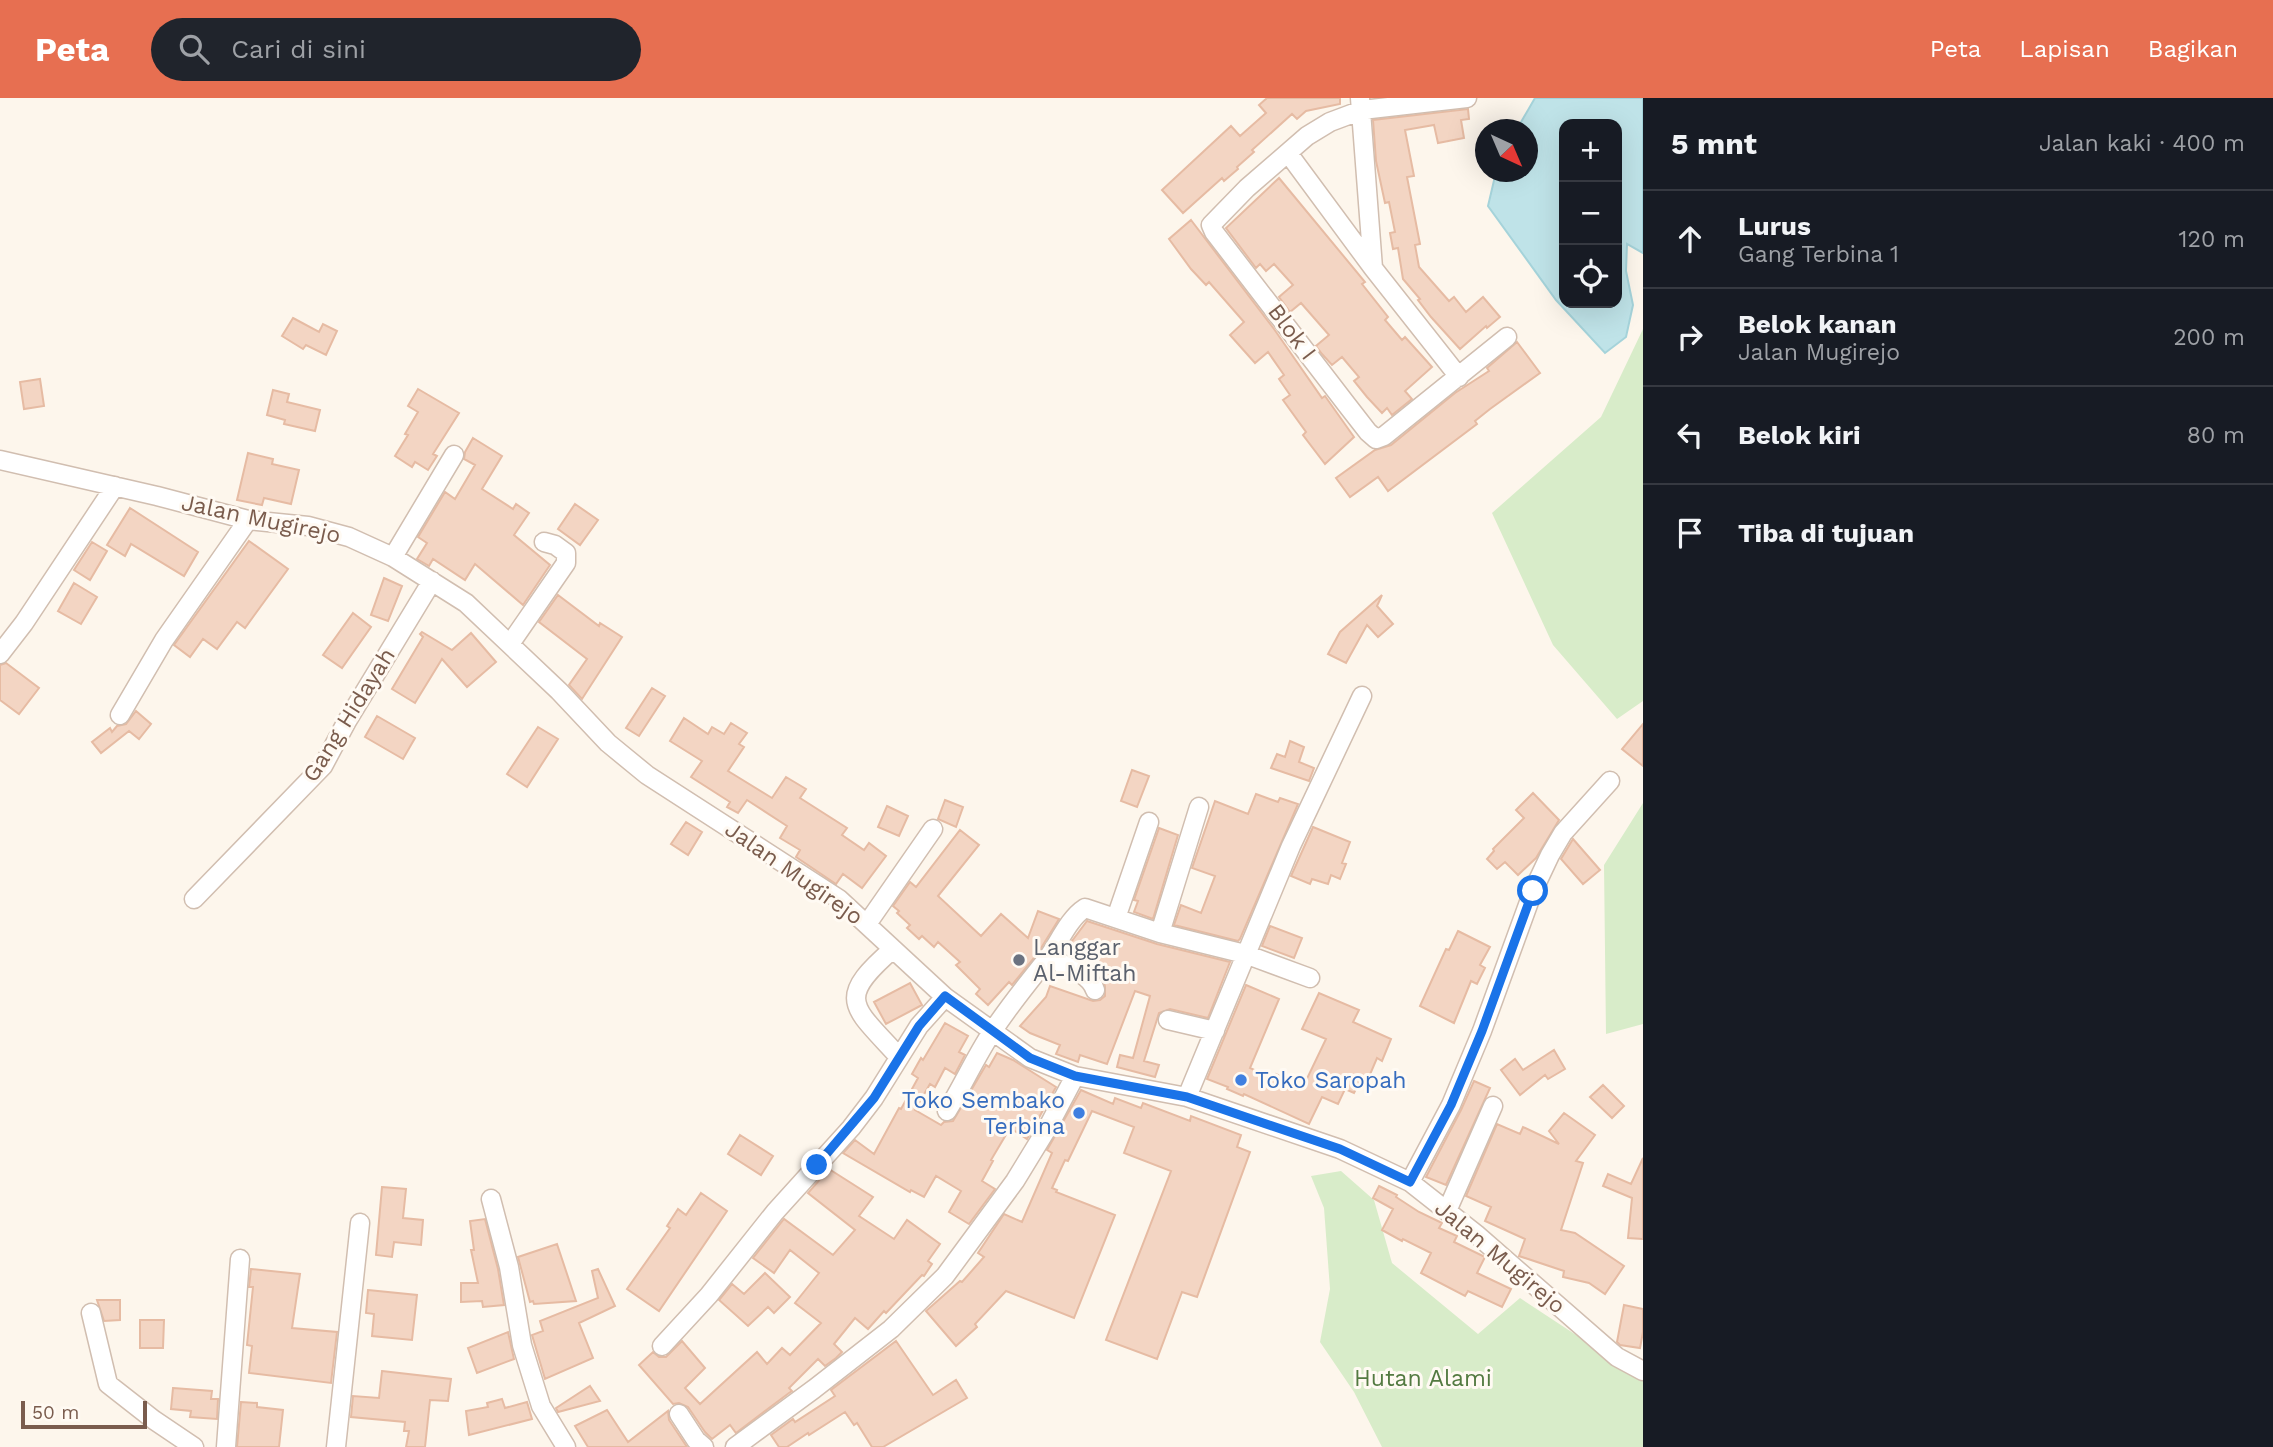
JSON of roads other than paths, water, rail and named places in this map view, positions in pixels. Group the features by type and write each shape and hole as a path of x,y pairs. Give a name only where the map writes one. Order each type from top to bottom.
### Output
{"street":[{"name":"Blok I","path":"1467,98 1361,104 1307,136 1212,225 1214,232 1376,439 1384,436 1507,337"},
{"path":"1361,104 1373,268"},
{"path":"1288,153 1373,268 1459,377"},
{"path":"393,557 454,455"},
{"name":"Jalan Mugirejo","path":"0,460 248,520 308,526 349,537 393,557 466,603 608,743 647,775 830,893 945,996 1030,1058 1075,1076 1187,1097 1340,1149 1410,1182 1608,1349 1643,1371"},
{"path":"0,654 115,486"},
{"path":"120,715 164,640 248,520"},
{"path":"510,644 566,563 566,553 562,549 544,541"},
{"name":"Gang Hidayah","path":"194,899 323,766 432,580"},
{"path":"1187,1097 1291,846 1362,696"},
{"path":"1410,1182 1451,1105 1482,1031 1533,891 1550,855 1563,834 1610,781"},
{"path":"1160,933 1199,807"},
{"path":"1116,918 1149,822"},
{"path":"867,924 933,828"},
{"path":"947,1111 992,1032 1083,909 1090,908 1160,933 1245,954 1310,978"},
{"path":"893,949 868,971 855,998 862,1016 898,1057"},
{"path":"1048,957 1079,973 1090,981 1095,989"},
{"path":"662,1346 709,1294 775,1212 851,1128 874,1098 919,1026 945,996"},
{"path":"1168,1020 1215,1031"},
{"path":"735,1447 891,1329 945,1276 1015,1181 1075,1076"},
{"path":"1447,1211 1493,1106"},
{"path":"491,1199 509,1267 522,1345 541,1406 566,1447"},
{"path":"336,1447 360,1223"},
{"path":"226,1447 240,1259"},
{"path":"91,1313 108,1384 194,1447"},
{"path":"679,1414 696,1440 705,1447"}],"water":[{"path":"1535,98 1643,98 1643,253 1627,244 1626,271 1633,305 1626,337 1605,353 1563,308 1622,308 1622,119 1559,119 1559,303 1488,206 1494,182 1538,182 1538,119 1523,119"}],"place":[{"name":"Langgar Al-Miftah","path":"1019,960"},
{"name":"Toko Saropah","path":"1241,1080"},
{"name":"Toko Sembako Terbina","path":"1079,1113"}],"park label":[{"name":"Hutan Alami","path":"1423,1378"}]}
